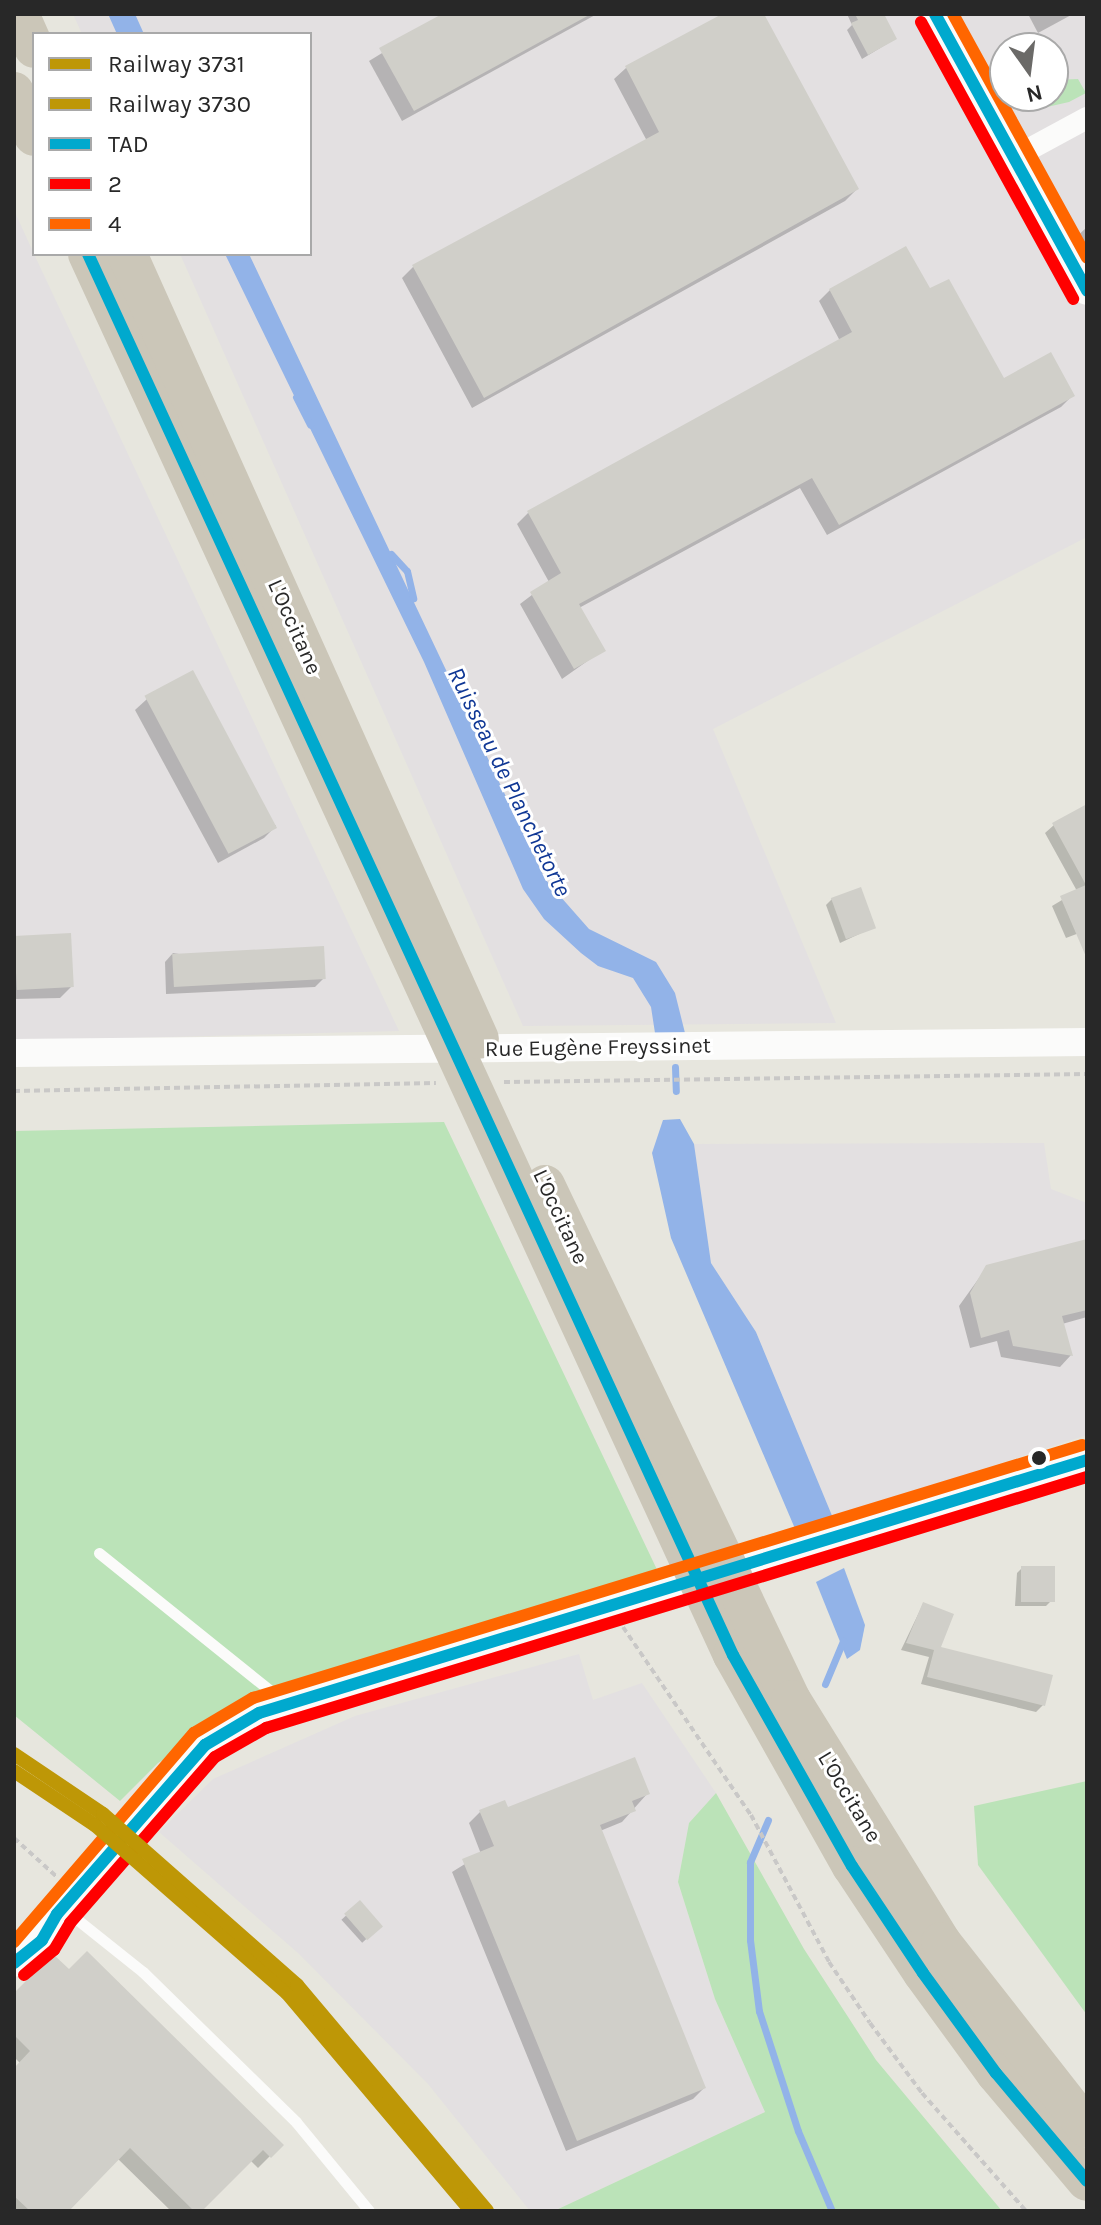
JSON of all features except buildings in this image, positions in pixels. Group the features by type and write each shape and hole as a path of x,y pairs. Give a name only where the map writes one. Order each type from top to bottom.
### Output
{"highway":[{"path":"19,14 32,43"},
{"path":"14,92 32,132"},
{"name":"L'Occitane","path":"89,256 441,989"},
{"name":"L'Occitane","path":"128,256 441,989 518,1160 679,1546 941,1942 1087,2128"},
{"name":"L'Occitane","path":"518,1160 697,1511 748,1652 844,1854 923,1973 996,2073 1087,2181"}],"street":[{"path":"935,14 1087,291"},
{"path":"1013,158 1087,118"},
{"name":"Rue Eugène Freyssinet","path":"14,1053 1087,1042"},
{"path":"17,1952 42,1940 65,1907 199,1756 205,1745 287,1704 1087,1460"},
{"path":"199,1756 276,1723 1087,1476"}],"lane":[{"path":"99,1553 287,1704"},
{"path":"65,1907 143,1972 296,2122 369,2211"}],"path":[{"path":"500,1082 1087,1074"},
{"path":"14,1091 453,1083"},
{"path":"617,1619 751,1815 829,1962 870,2023 922,2093 1026,2211"},
{"path":"14,1838 52,1870 65,1907"}],"shaded area":[{"path":"73,14 1087,14 1087,537 713,729 836,1023 523,1026 181,256 312,256 312,32 81,32"},
{"path":"14,210 32,256 35,256 399,1031 14,1041"},
{"path":"1044,1143 1051,1189 1087,1203 1087,1435 833,1518 756,1332 711,1263 694,1144"},
{"path":"579,1654 593,1700 642,1683 716,1793 689,1823 678,1882 715,1999 765,2112 554,2211 530,2211 428,2084 298,1953 159,1832 213,1779 355,1716"}],"green space":[{"path":"1069,79 1078,79 1086,93 1069,102"},
{"path":"444,1122 661,1578 265,1699 158,1763 120,1801 14,1715 14,1131"},
{"path":"1087,1781 1087,2015 978,1865 974,1806"},
{"path":"716,1793 804,1949 876,2060 1002,2211 554,2211 765,2112 715,1999 678,1882 689,1823"}],"water":[{"path":"108,14 135,14 143,32 116,32"},
{"path":"226,256 250,256 545,879 589,929 656,962 675,993 685,1033 655,1033 651,1007 633,978 598,966 544,919 523,889 424,662"},
{"path":"680,1119 694,1144 711,1263 756,1332 833,1518 796,1531 671,1238 652,1153 663,1120"},
{"path":"844,1568 865,1625 860,1650 847,1659 816,1582"}],"waterway":[{"name":"Ruisseau de Planchetorte","path":"296,397 310,425"},
{"name":"Ruisseau de Planchetorte","path":"391,554 407,571 413,598"},
{"name":"Ruisseau de Planchetorte","path":"675,1067 676,1091"},
{"name":"Ruisseau de Planchetorte","path":"825,1684 843,1641"},
{"name":"Ruisseau de Planchetorte","path":"768,1820 750,1862 750,1940 759,2011 798,2131 832,2211"}],"rail line":[{"name":"3730","path":"14,1754 103,1814 297,1985 487,2211"},
{"name":"3731","path":"14,1771 95,1825 287,1993 471,2211"}],"transit line":[{"name":"TAD","path":"935,14 1087,291"},
{"name":"4","path":"953,14 1087,258"},
{"name":"2","path":"921,22 1073,299"},
{"name":"TAD","path":"89,256 733,1655 852,1866 923,1973 996,2073 1087,2181"},
{"name":"4","path":"14,1942 194,1733 253,1698 1082,1445"},
{"name":"TAD","path":"14,1963 42,1940 57,1914 205,1745 259,1713 1087,1460"},
{"name":"2","path":"24,1975 54,1950 70,1923 215,1757 266,1728 1087,1477"}]}
